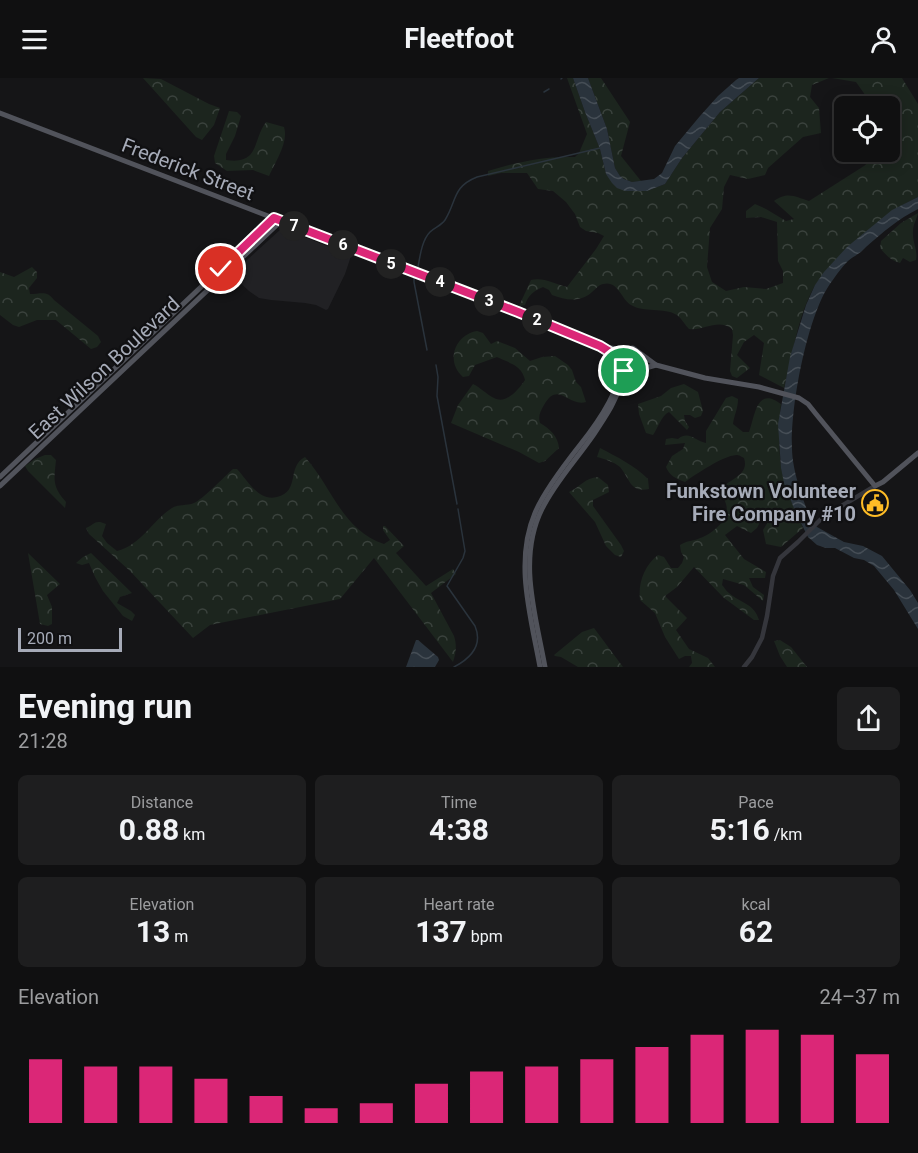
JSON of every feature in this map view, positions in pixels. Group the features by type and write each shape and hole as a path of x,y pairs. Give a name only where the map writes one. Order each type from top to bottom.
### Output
{"main road":[{"name":"Frederick Street","path":"0,112 518,312 600,346 613,354 617,361"},
{"name":"East Wilson Boulevard","path":"0,477 274,218"},
{"name":"East Wilson Boulevard","path":"0,486 281,221"},
{"path":"248,252 247,248 259,237 260,232"},
{"name":"Frederick Street","path":"600,346 625,348"},
{"path":"656,365 634,371 624,371 617,361 619,353 625,348 633,348 656,365 705,378 775,391 799,399 808,404 874,486 883,482 918,453"},
{"path":"544,667 529,576 537,519 548,498 596,431 626,377 641,362 639,353"},
{"path":"540,667 525,578 528,532 536,511 551,486 604,408 619,378 621,368"}],"street":[{"path":"744,667 758,648 765,629 773,576 777,563 784,553 828,513 874,486"}],"shaded area":[{"path":"281,229 350,255 345,274 328,309 305,303 259,298 235,278 236,270"}],"green space":[{"path":"143,78 161,79 220,108 214,125 202,140 196,137"},
{"path":"567,78 573,78 600,149 606,174 647,191 665,184 682,158 720,112 759,78 829,78 812,85 810,97 819,108 821,133 803,137 768,168 765,175 748,179 730,175 724,187 722,209 710,228 707,267 712,282 726,291 744,287 766,289 783,283 783,271 778,261 777,222 761,217 746,218 746,211 755,204 786,221 794,219 774,201 788,196 809,201 869,162 900,162 900,96 866,96 856,82 832,78 902,78 918,104 918,197 895,210 874,226 816,284 799,324 784,388 759,375 764,343 754,335 744,342 737,355 750,368 737,378 732,376 730,371 732,329 716,325 689,329 677,315 631,305 612,285 598,286 583,298 573,300 552,295 543,287 532,294 525,305 519,306 531,280 544,280 567,287 604,236 580,227 575,214 566,202 553,191 538,189 527,173 501,173 488,176 488,171 531,160 575,157 587,134"},
{"path":"588,78 601,78 630,122 621,156 641,181 632,182 624,179 615,168 607,129"},
{"path":"229,111 237,112 241,116 226,154 226,160 237,161 250,155 266,122 284,127 285,139 269,176 253,170 227,171 215,163 214,156"},
{"path":"918,213 913,231 916,260 910,262 903,258 900,263 894,261 880,248 881,241 901,223"},
{"path":"32,267 37,272 37,278 29,288 30,294 49,295 98,336 101,342 97,347 91,349 56,320 37,320 19,327 0,315 0,272 14,277"},
{"path":"477,331 483,333 491,344 497,341 515,348 530,361 555,356 568,365 581,387 586,402 580,403 559,394 549,398 541,410 540,423 553,433 559,448 545,461 539,463 451,423 458,405 473,384 499,400 508,398 525,380 518,368 497,357 475,365 469,376 463,377 454,364 455,350 463,338"},
{"path":"684,384 698,392 703,411 701,416 695,418 684,415 689,427 687,430 669,412 653,435 646,433 638,404 661,396 671,388"},
{"path":"732,396 738,399 733,424 743,432 749,432 761,401 766,398 773,399 781,404 779,444 781,466 791,501 803,528 781,547 766,544 763,530 771,517 760,522 751,533 737,526 725,535 744,559 766,572 765,578 749,578 753,587 764,595 763,601 744,585 723,579 722,585 733,596 754,610 759,620 754,620 724,598 694,567 677,587 665,596 687,618 676,630 689,649 708,658 715,667 689,667 692,663 691,656 679,659 665,637 655,613 640,600 640,587 643,575 653,559 658,555 664,557 671,568 678,568 684,557 680,545 709,534 726,516 726,504 719,491 741,473 745,464 744,458 739,455 731,456 685,482 673,476 666,467 672,456 683,449 685,443 665,445 666,439 678,439 685,436 706,443 706,431 726,398"},
{"path":"600,448 643,474 648,479 649,489 634,487 620,467 597,457"},
{"path":"45,455 51,455 56,460 55,482 58,492 66,502 65,508 25,466"},
{"path":"305,457 358,529 384,544 390,540 383,530 385,526 404,546 396,553 426,586 453,569 456,574 431,593 454,636 456,649 453,662 374,558 340,599 210,625 193,638 130,571 89,534 86,528 97,522 106,524 102,536 117,551 133,544 172,508 198,501 233,469 237,469 259,494 271,498 284,494 289,490 299,461"},
{"path":"598,477 608,485 609,492 593,500 593,506 621,545 624,551 621,557 615,555 606,546 595,522 569,492 586,481"},
{"path":"28,553 60,584 47,595 52,607 52,624 48,626 40,624"},
{"path":"91,553 132,593 120,597 117,603 135,615 132,621 123,616 103,591 89,563 82,565 76,563"},
{"path":"594,628 623,667 578,667 554,655 582,632"},
{"path":"780,640 791,647 807,667 787,667 774,641"}],"water":[{"path":"573,78 588,78 607,129 615,168 620,176 632,182 654,179 662,173 675,146 718,96 736,80 759,78 720,112 682,158 665,184 647,191 625,191 617,188 606,174 600,149"},
{"path":"918,197 918,209 891,226 848,261 830,284 820,303 812,323 800,371 792,443 796,476 812,522 844,542 863,546 882,556 918,603 918,629 894,590 874,566 835,548 817,545 808,537 784,483 778,424 790,357 806,305 815,285 847,247 892,210"},
{"path":"416,640 438,657 439,660 435,667 406,667"}],"waterway":[{"path":"544,92 549,89"},
{"path":"418,267 427,235 442,224 459,190 469,181 477,177 600,148"},
{"path":"414,277 427,350"},
{"path":"436,365 437,396 457,504"},
{"path":"454,667 470,655 477,639 475,626 447,586 465,551 458,509"}],"place":[{"name":"Funkstown Volunteer Fire Company #10","path":"875,503"}],"route":[{"path":"221,269 274,218 600,346 613,354 624,371"}]}
